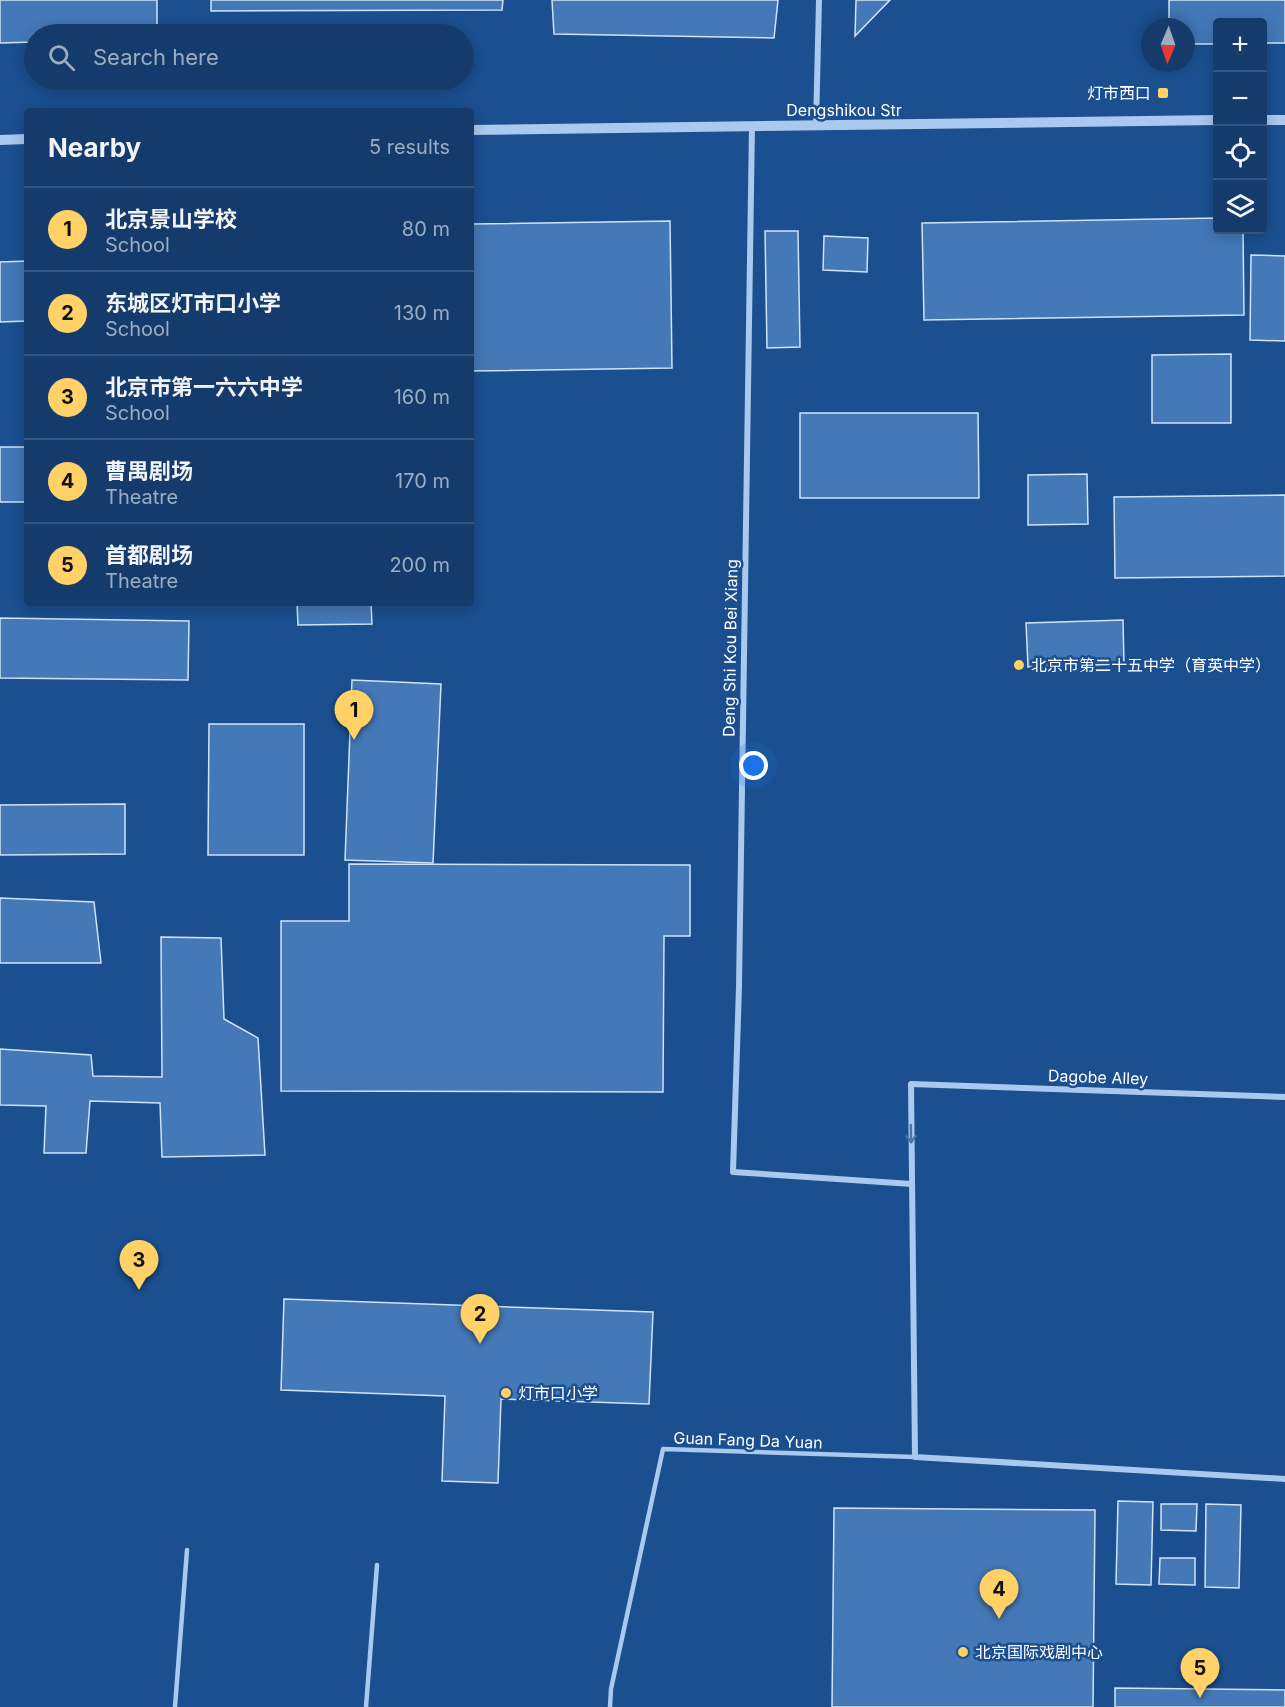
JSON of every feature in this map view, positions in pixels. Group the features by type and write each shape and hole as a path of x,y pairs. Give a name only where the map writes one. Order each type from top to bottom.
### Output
{"street":[{"path":"816,126 819,0"},
{"name":"Dengshikou Str","path":"474,130 1213,120"},
{"path":"1267,120 1285,120"},
{"name":"Deng Shi Kou Bei Xiang","path":"752,125 739,975 733,1172 912,1184"},
{"path":"0,140 24,140"},
{"name":"Dagobe Alley","path":"912,1184 911,1084 1285,1097"},
{"path":"912,1184 915,1457 1285,1479"}],"lane":[{"name":"Guan Fang Da Yuan","path":"610,1707 611,1689 663,1449 915,1457"},
{"path":"175,1707 187,1551"},
{"path":"366,1707 377,1565"}],"building":[{"path":"0,0 157,0 157,24 24,24 24,42 0,43"},
{"path":"211,0 503,0 502,10 211,11"},
{"path":"552,0 778,0 774,38 554,34"},
{"path":"856,0 890,0 855,36"},
{"path":"1169,0 1285,0 1285,43 1267,43 1267,18 1213,18 1213,44 1195,44 1195,18 1169,18"},
{"path":"1213,218 1213,234 1243,234 1244,315 924,320 922,223"},
{"path":"670,221 672,368 474,371 474,224"},
{"path":"765,231 798,231 800,347 767,348"},
{"path":"824,236 868,238 867,272 823,270"},
{"path":"1251,255 1285,256 1285,341 1250,340"},
{"path":"24,261 24,321 0,322 0,262"},
{"path":"1231,354 1231,423 1152,423 1152,355"},
{"path":"800,413 978,413 979,498 800,498"},
{"path":"0,447 24,447 24,502 0,502"},
{"path":"1087,474 1088,524 1028,525 1028,475"},
{"path":"1285,495 1285,576 1115,578 1114,497"},
{"path":"297,606 371,606 372,624 298,625"},
{"path":"0,618 189,621 188,680 0,678"},
{"path":"1123,620 1124,664 1028,667 1026,623"},
{"path":"352,680 441,684 433,863 345,860"},
{"path":"209,724 304,724 304,855 208,855"},
{"path":"125,804 125,854 0,855 0,805"},
{"path":"349,864 690,865 690,936 664,936 663,1092 281,1091 281,921 349,921"},
{"path":"0,898 94,902 101,963 0,963"},
{"path":"161,937 221,938 224,1019 258,1038 265,1155 162,1157 160,1103 90,1101 86,1153 44,1153 46,1106 0,1105 0,1049 91,1055 93,1076 162,1077"},
{"name":"灯市口小学","path":"284,1299 653,1312 649,1404 501,1399 498,1483 442,1481 445,1396 281,1390"},
{"path":"1118,1501 1153,1502 1151,1585 1116,1584"},
{"path":"1161,1504 1197,1504 1196,1531 1161,1530"},
{"path":"1206,1504 1241,1505 1239,1588 1205,1587"},
{"name":"北京国际戏剧中心","path":"834,1508 1095,1510 1093,1707 832,1707"},
{"path":"1160,1558 1195,1558 1195,1585 1159,1584"},
{"path":"1115,1688 1285,1690 1285,1707 1115,1707"}],"place":[{"name":"灯市西口","path":"1163,93"},
{"name":"北京市第二十五中学（育英中学）","path":"1019,665"},
{"name":"北京景山学校","path":"354,740"},
{"name":"北京市第一六六中学","path":"139,1290"},
{"name":"东城区灯市口小学","path":"480,1344"},
{"name":"灯市口小学","path":"506,1393"},
{"name":"曹禺剧场","path":"999,1619"},
{"name":"北京国际戏剧中心","path":"963,1652"},
{"name":"首都剧场","path":"1200,1698"}]}
